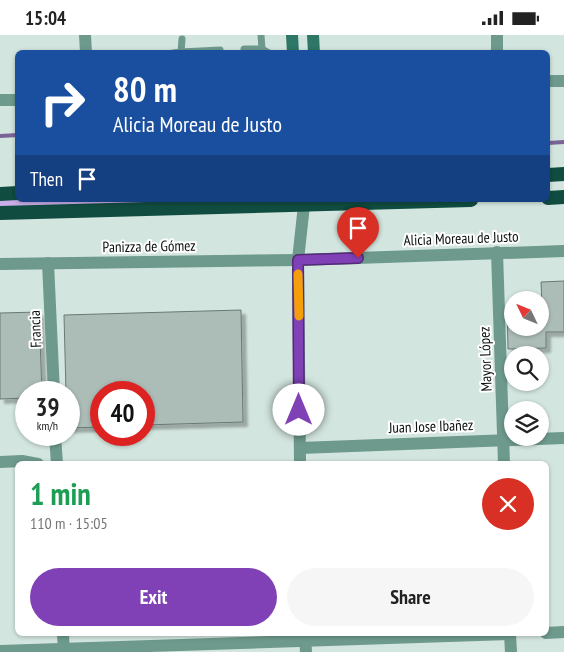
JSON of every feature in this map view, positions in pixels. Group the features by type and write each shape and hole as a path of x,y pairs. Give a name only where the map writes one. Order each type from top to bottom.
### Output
{"highway":[{"path":"550,175 564,174"},
{"path":"0,193 15,193"},
{"path":"550,198 564,197"},
{"path":"0,213 305,202"}],"main road":[{"path":"292,35 293,50"},
{"path":"313,35 314,50"}],"street":[{"path":"85,35 86,50"},
{"path":"497,35 497,50"},
{"path":"550,81 564,81"},
{"path":"0,100 15,100"},
{"path":"300,461 298,260 305,202"},
{"name":"Alicia Moreau de Justo","path":"298,260 564,251"},
{"name":"Mayor López","path":"498,253 504,440"},
{"name":"Panizza de Gómez","path":"0,264 298,260"},
{"name":"Francia","path":"48,263 53,381"},
{"name":"Juan Jose Ibañez","path":"549,438 564,437"},
{"name":"Juan Jose Ibañez","path":"300,448 504,440"},
{"path":"55,446 56,461"},
{"name":"Mayor López","path":"504,446 504,461"},
{"path":"0,462 15,461"},
{"path":"549,633 564,632"},
{"path":"63,636 64,650"},
{"path":"0,651 458,636"},
{"path":"509,636 511,652"}],"lane":[{"path":"244,49 262,49 261,35"},
{"path":"181,50 182,39"}],"shaded area":[{"path":"15,199 15,202 174,202 168,204 0,209 0,200"}],"building":[{"path":"564,281 564,332 549,332 549,291 541,291 541,282"},
{"path":"241,310 243,422 155,425 155,381 90,381 90,427 80,428 80,381 66,381 64,315"},
{"path":"39,312 42,381 15,381 15,398 0,399 0,313"},
{"path":"508,336 546,336 546,346 508,346"}],"waterway":[{"path":"0,136 15,135"},
{"path":"550,143 564,142"}],"slow traffic":[{"path":"298,274 299,316"}],"route":[{"path":"299,410 298,260 358,258"}]}
